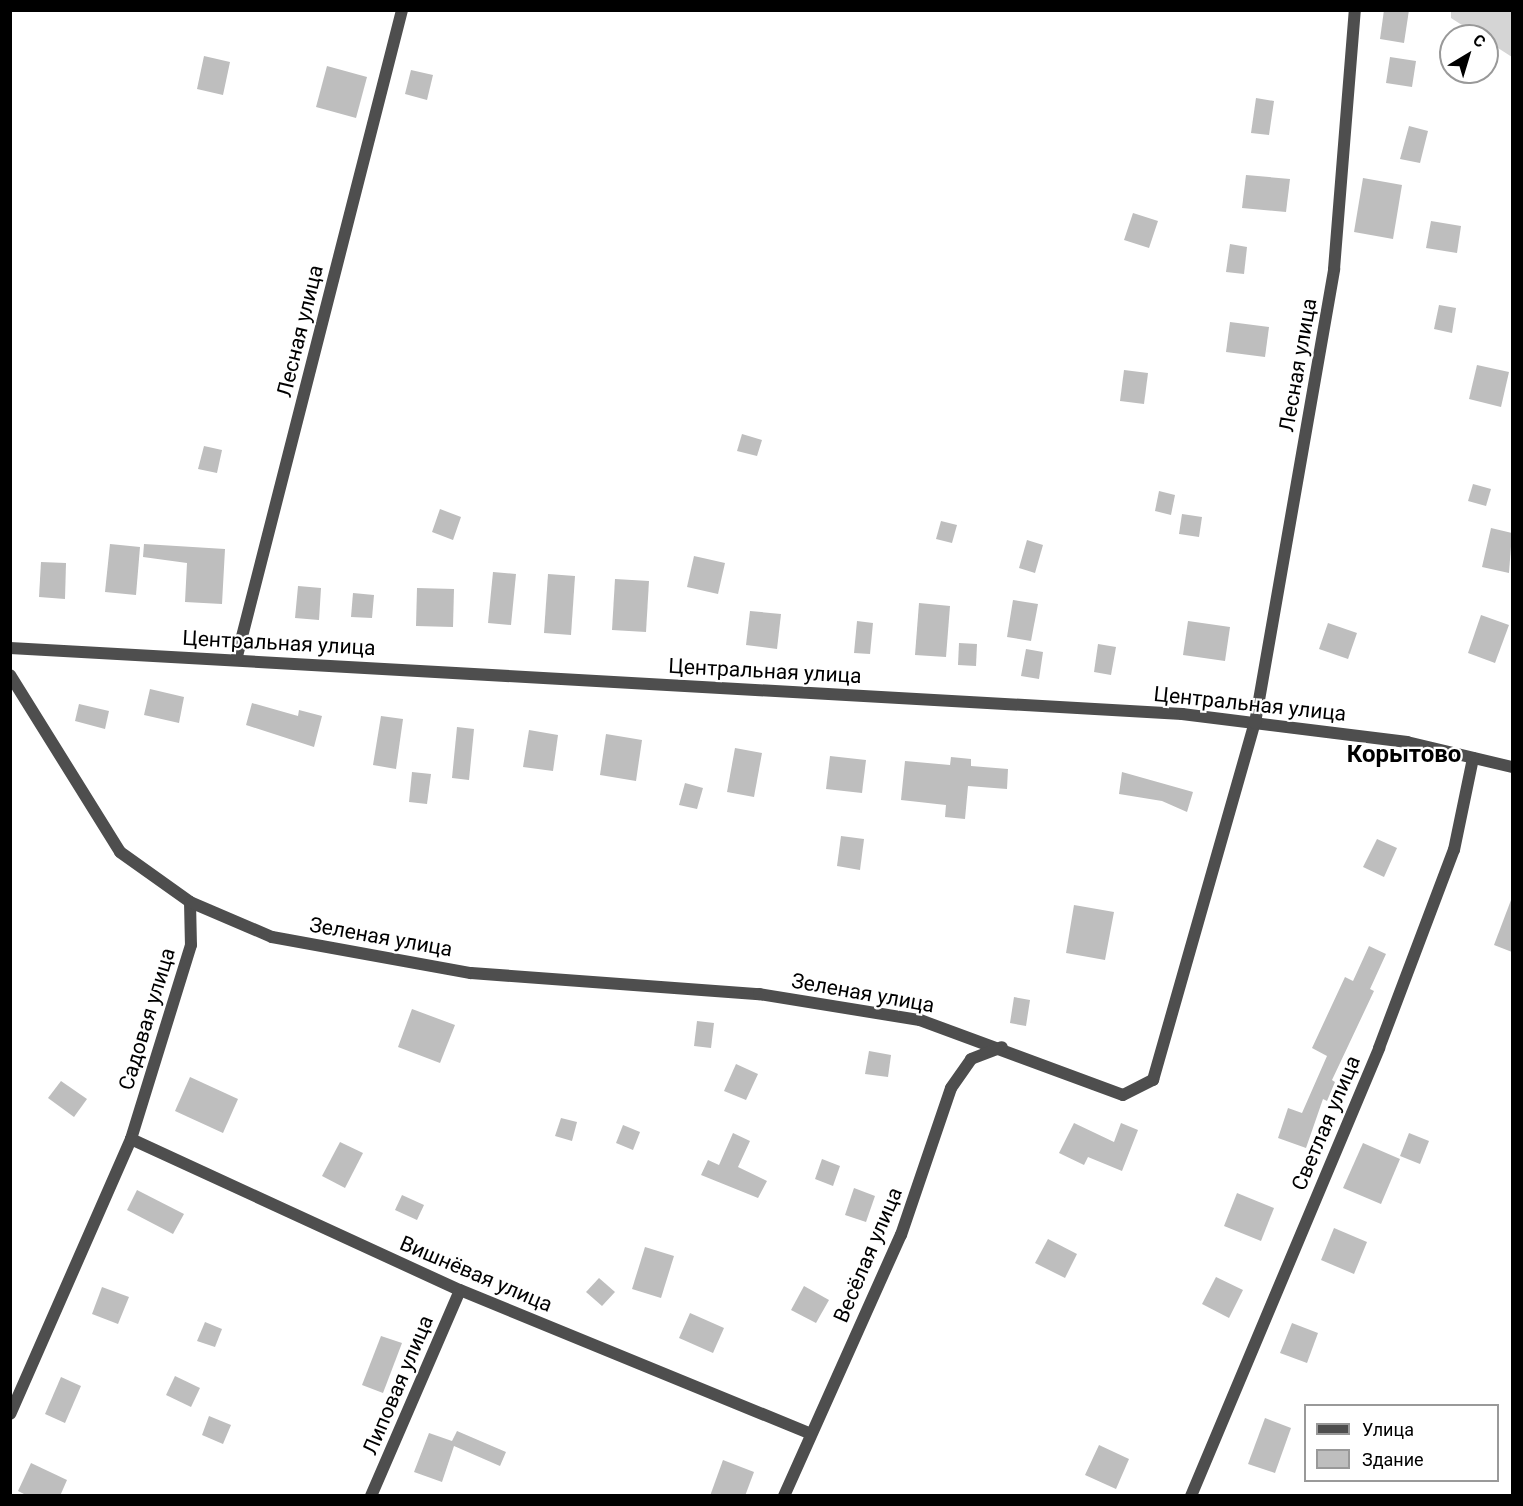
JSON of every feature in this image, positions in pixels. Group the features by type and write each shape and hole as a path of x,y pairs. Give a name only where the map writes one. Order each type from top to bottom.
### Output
{"street":[{"name":"Лесная улица","path":"236,660 402,10"},
{"name":"Лесная улица","path":"1255,723 1334,269 1355,10"},
{"name":"Центральная улица","path":"10,648 1182,714 1407,742 1512,767"},
{"path":"10,675 120,852 190,902"},
{"name":"Зеленая улица","path":"190,902 272,937 471,973 759,994 920,1020 1002,1047 1123,1095 1153,1080 1255,723"},
{"name":"Светлая улица","path":"1191,1496 1379,1048 1454,850 1473,759"},
{"name":"Садовая улица","path":"10,1414 131,1139 190,945 190,902"},
{"name":"Весёлая улица","path":"784,1496 901,1235 951,1088 971,1059 1002,1047"},
{"name":"Вишнёвая улица","path":"131,1139 459,1290 810,1434"},
{"name":"Липовая улица","path":"371,1496 459,1290"}],"shaded area":[{"path":"1451,11 1512,11 1512,57 1499,49 1499,24 1460,24 1451,18"}],"building":[{"path":"1384,10 1409,10 1404,43 1380,39"},
{"path":"204,56 230,62 223,95 197,89"},
{"path":"1390,57 1416,61 1412,87 1386,83"},
{"path":"327,66 367,77 356,118 316,107"},
{"path":"411,70 433,75 427,100 405,94"},
{"path":"1256,98 1274,101 1269,135 1251,133"},
{"path":"1409,126 1428,131 1420,163 1400,159"},
{"path":"1246,175 1290,179 1286,212 1242,208"},
{"path":"1363,178 1402,185 1393,239 1354,232"},
{"path":"1133,213 1158,221 1149,248 1124,240"},
{"path":"1431,221 1461,226 1457,253 1426,248"},
{"path":"1230,244 1247,247 1244,274 1226,272"},
{"path":"1439,305 1456,308 1452,333 1434,329"},
{"path":"1230,322 1269,327 1265,357 1226,352"},
{"path":"1477,365 1509,372 1501,407 1469,399"},
{"path":"1124,370 1148,373 1144,404 1120,401"},
{"path":"742,434 762,440 757,456 737,451"},
{"path":"204,446 222,450 217,473 198,469"},
{"path":"1473,484 1491,489 1486,506 1468,501"},
{"path":"1159,491 1175,495 1171,515 1155,511"},
{"path":"440,509 461,517 453,540 432,532"},
{"path":"1182,514 1202,517 1199,537 1179,534"},
{"path":"941,521 957,525 952,543 936,539"},
{"path":"1491,528 1512,533 1509,573 1482,567"},
{"path":"1027,540 1043,545 1035,573 1019,568"},
{"path":"110,544 140,547 136,595 105,592"},
{"path":"144,544 225,549 222,604 185,602 187,563 143,557"},
{"path":"694,556 725,563 718,594 687,587"},
{"path":"41,562 66,563 65,599 39,597"},
{"path":"493,572 516,574 511,625 488,623"},
{"path":"548,574 575,576 571,635 544,633"},
{"path":"615,579 649,581 646,632 612,630"},
{"path":"298,586 321,588 319,620 295,618"},
{"path":"417,588 454,589 453,627 416,626"},
{"path":"353,593 374,595 372,618 351,617"},
{"path":"1013,600 1038,604 1031,641 1007,637"},
{"path":"919,603 950,606 946,657 915,655"},
{"path":"750,611 781,614 777,649 746,645"},
{"path":"1481,615 1509,625 1495,663 1468,653"},
{"path":"857,621 873,623 870,654 854,653"},
{"path":"1188,621 1230,627 1225,661 1183,655"},
{"path":"1328,623 1357,633 1348,659 1319,649"},
{"path":"959,643 977,644 976,666 958,665"},
{"path":"1098,644 1116,647 1111,675 1094,672"},
{"path":"1026,649 1043,652 1039,679 1021,676"},
{"path":"150,689 184,697 179,723 144,715"},
{"path":"252,703 298,716 299,710 322,716 314,747 246,725"},
{"path":"79,704 109,711 105,729 75,721"},
{"path":"381,716 403,719 396,769 373,765"},
{"path":"457,727 474,729 469,780 452,778"},
{"path":"529,730 558,735 553,771 523,767"},
{"path":"606,734 642,740 636,781 600,775"},
{"path":"735,748 762,753 754,797 727,792"},
{"path":"830,756 866,760 862,793 826,789"},
{"path":"951,757 971,759 971,766 1008,769 1007,789 968,786 965,819 945,817 946,805 901,800 905,761 950,765"},
{"path":"412,772 431,774 427,804 409,802"},
{"path":"1122,772 1193,792 1187,812 1162,801 1119,794"},
{"path":"685,783 703,788 697,809 679,805"},
{"path":"841,836 864,839 860,870 837,866"},
{"path":"1377,839 1397,848 1384,877 1363,867"},
{"path":"1512,900 1512,952 1494,945"},
{"path":"1074,905 1114,912 1105,960 1066,953"},
{"path":"1369,946 1386,954 1370,989 1374,991 1332,1080 1335,1082 1327,1101 1323,1099 1306,1148 1278,1138 1288,1108 1302,1113 1327,1056 1312,1048 1345,977 1353,981"},
{"path":"1014,997 1030,1000 1026,1026 1010,1023"},
{"path":"412,1009 455,1025 440,1063 398,1047"},
{"path":"697,1021 714,1023 711,1048 694,1046"},
{"path":"869,1051 891,1055 888,1077 865,1074"},
{"path":"736,1064 758,1074 746,1100 724,1091"},
{"path":"190,1077 238,1099 223,1133 175,1111"},
{"path":"61,1081 87,1099 74,1117 48,1098"},
{"path":"561,1118 577,1122 572,1141 555,1136"},
{"path":"1074,1123 1114,1142 1121,1123 1138,1130 1122,1171 1088,1157 1084,1165 1059,1153"},
{"path":"623,1125 640,1132 633,1150 616,1143"},
{"path":"733,1133 750,1141 738,1167 767,1181 758,1198 701,1175 708,1160 719,1165"},
{"path":"1409,1133 1429,1141 1420,1164 1400,1156"},
{"path":"340,1142 363,1153 345,1188 322,1176"},
{"path":"1363,1143 1400,1159 1381,1204 1343,1188"},
{"path":"822,1159 840,1166 833,1186 815,1179"},
{"path":"854,1188 875,1196 866,1222 845,1215"},
{"path":"137,1190 184,1214 173,1234 127,1210"},
{"path":"1237,1193 1274,1208 1261,1241 1224,1226"},
{"path":"402,1195 424,1205 417,1220 395,1210"},
{"path":"1334,1228 1367,1242 1354,1274 1321,1260"},
{"path":"1048,1239 1077,1254 1065,1278 1035,1263"},
{"path":"645,1247 674,1256 661,1298 632,1289"},
{"path":"1216,1277 1243,1290 1229,1318 1202,1304"},
{"path":"599,1278 615,1292 602,1306 586,1292"},
{"path":"804,1286 829,1300 816,1323 791,1310"},
{"path":"102,1287 129,1297 118,1324 92,1314"},
{"path":"690,1313 724,1328 713,1353 679,1338"},
{"path":"205,1322 222,1329 215,1347 197,1341"},
{"path":"1292,1323 1318,1333 1307,1363 1280,1353"},
{"path":"381,1336 402,1343 383,1393 362,1385"},
{"path":"175,1376 200,1388 191,1407 166,1395"},
{"path":"61,1377 81,1386 65,1423 45,1414"},
{"path":"209,1416 231,1425 223,1444 202,1435"},
{"path":"1265,1418 1291,1428 1275,1473 1248,1464"},
{"path":"457,1431 506,1452 500,1466 454,1446 442,1482 414,1472 429,1433 452,1441"},
{"path":"1099,1445 1129,1459 1116,1489 1085,1475"},
{"path":"723,1460 754,1472 745,1496 710,1496"},
{"path":"31,1463 67,1480 60,1496 28,1496 18,1491"}],"district":[{"name":"Корытово","path":"1404,755"}]}
